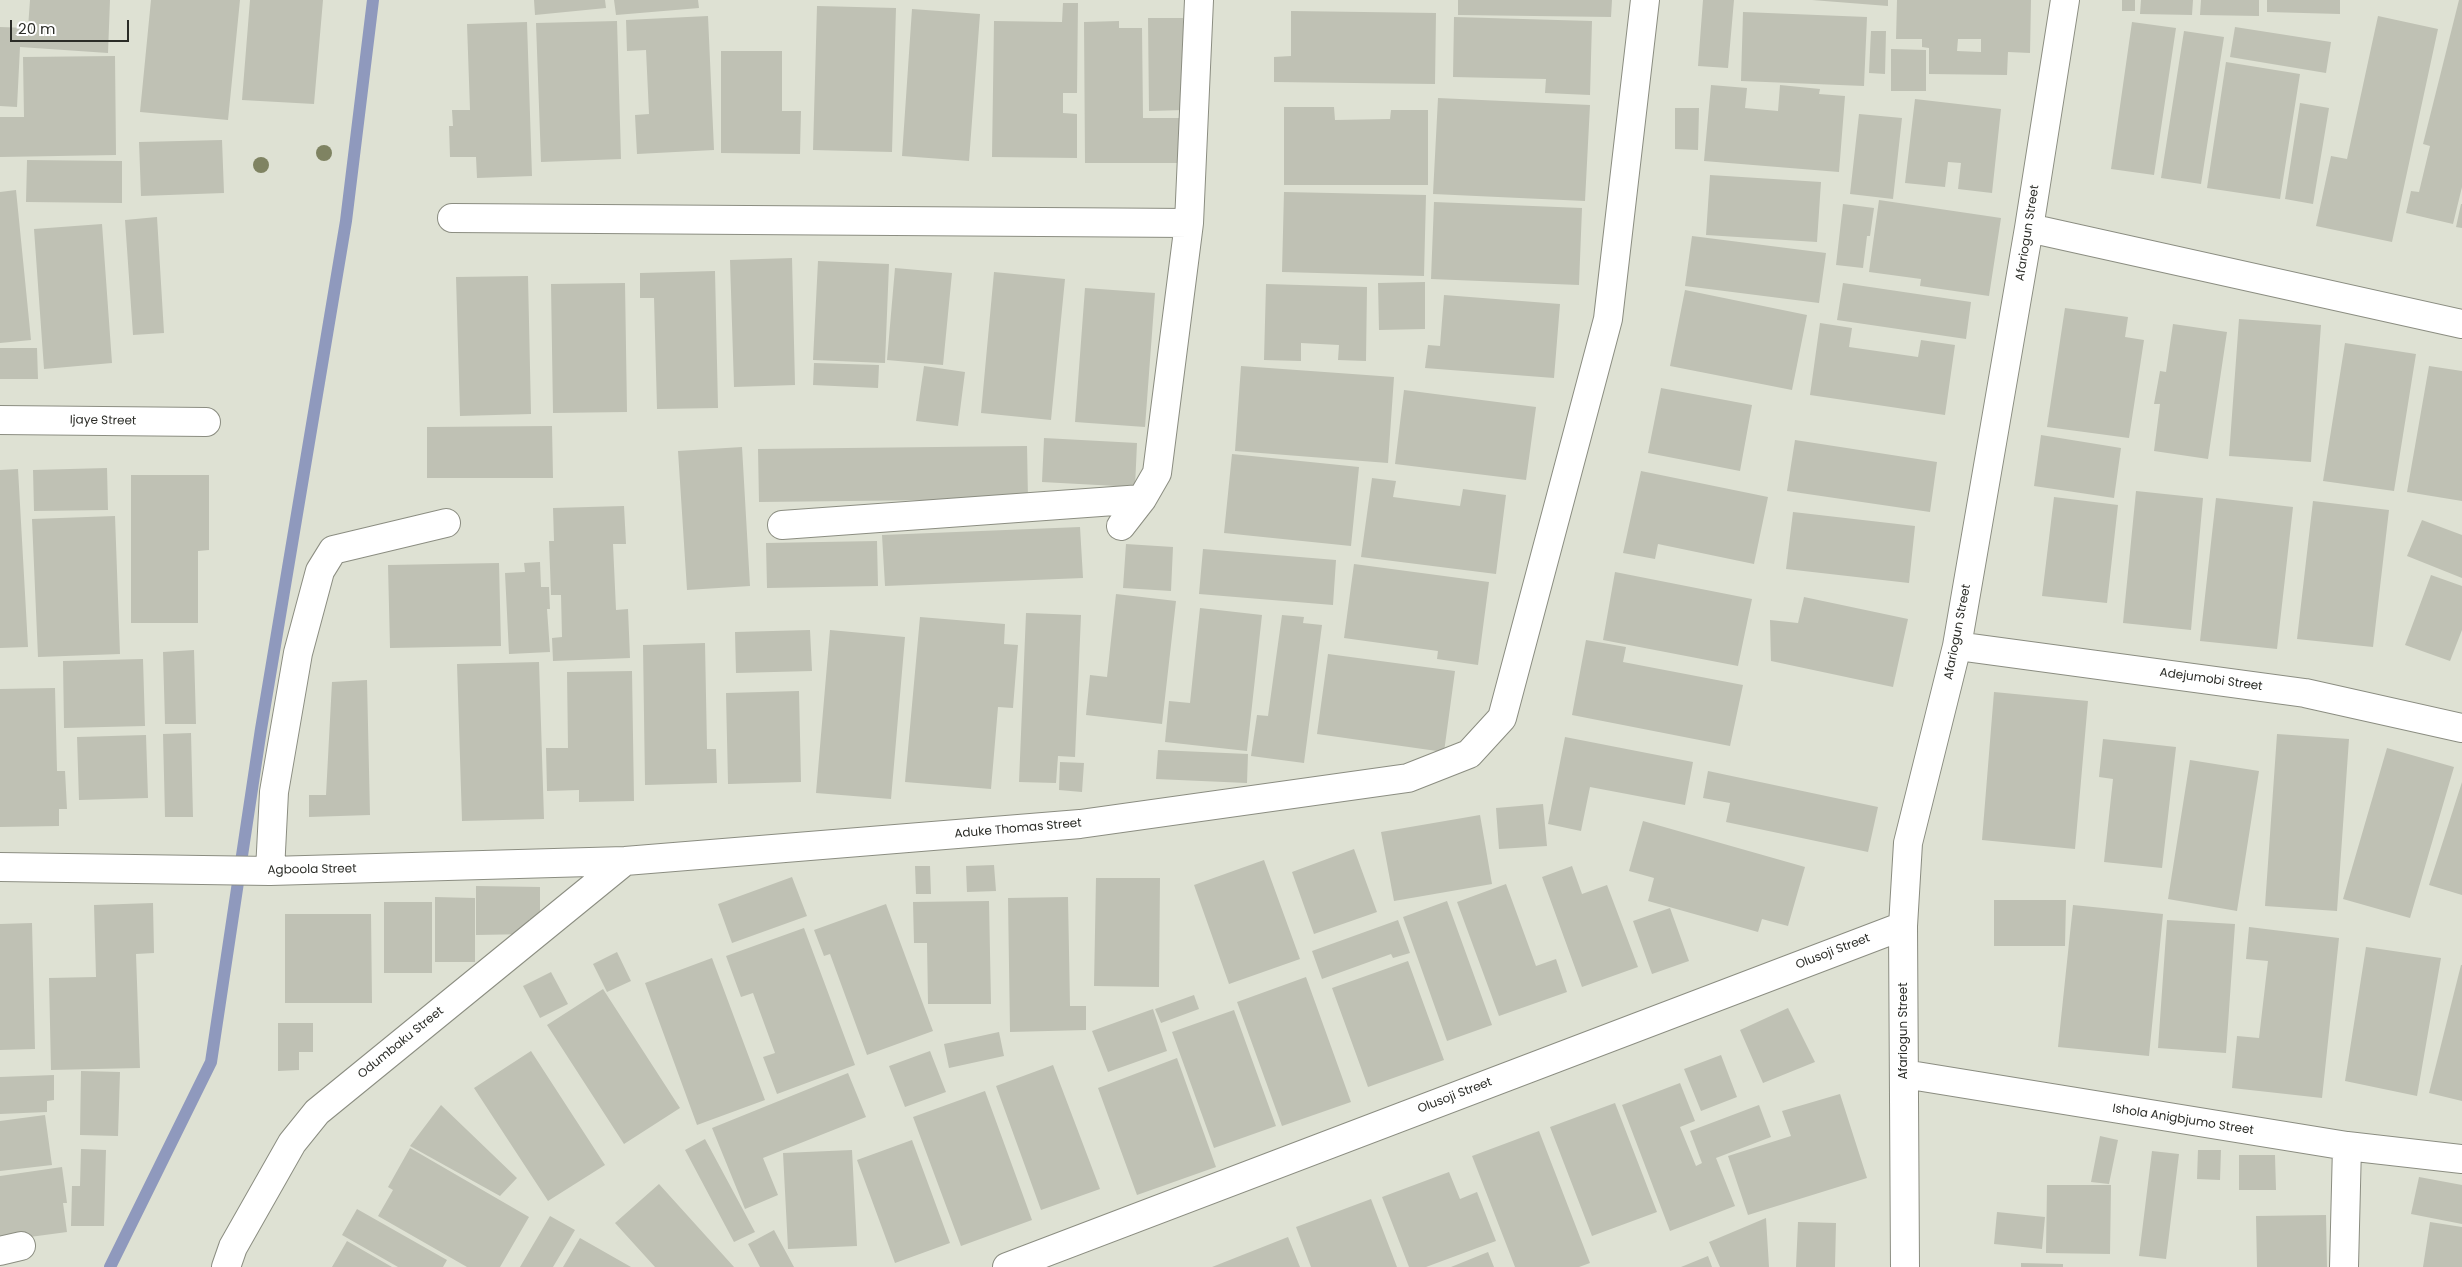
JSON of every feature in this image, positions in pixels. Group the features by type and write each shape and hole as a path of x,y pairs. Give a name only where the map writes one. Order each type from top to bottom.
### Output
{"street":[{"path":"1121,526 1142,499 1157,473 1189,223 1198,0"},
{"name":"Aduke Thomas Street","path":"625,861 1080,824 1408,778 1468,754 1502,718 1608,320 1645,0"},
{"name":"Afariogun Street","path":"1905,1267 1903,926 1908,843 1957,646 2029,228 2065,0"},
{"path":"452,218 1189,223"},
{"path":"2029,228 2462,324"},
{"name":"Ijaye Street","path":"0,420 206,422"},
{"path":"782,525 1142,499"},
{"path":"260,871 298,653 320,571 333,550 446,523"},
{"name":"Adejumobi Street","path":"1957,646 2305,693 2462,728"},
{"name":"Agboola Street","path":"0,867 260,871 625,861"},
{"name":"Odumbaku Street","path":"226,1267 233,1246 292,1143 317,1112 625,861"},
{"name":"Olusoji Street","path":"1007,1267 1903,926"},
{"name":"Ishola Anigbjumo Street","path":"1904,1074 2347,1146 2462,1159"},
{"path":"2344,1267 2347,1146"}],"building":[{"path":"30,0 110,0 108,53 20,47 17,107 0,106 0,27 28,28"},
{"path":"151,0 240,0 228,120 140,112"},
{"path":"250,0 323,0 314,104 242,100"},
{"path":"534,0 605,0 606,8 535,15"},
{"path":"614,0 698,0 699,8 616,15"},
{"path":"1458,0 1612,0 1611,17 1458,15"},
{"path":"1703,0 1734,0 1728,68 1698,66"},
{"path":"1812,0 1888,0 1888,6"},
{"path":"1897,0 2031,0 2030,53 2008,52 2007,75 1929,74 1929,48 1922,47 1922,39 1896,39","holes":["1958,39 1981,39 1981,52 1957,51"]},
{"path":"2122,0 2135,0 2135,11 2122,11"},
{"path":"2141,0 2193,0 2192,15 2140,14"},
{"path":"2201,0 2259,0 2259,16 2200,15"},
{"path":"2267,0 2340,0 2340,14 2267,12"},
{"path":"2459,0 2462,0 2462,187 2453,224 2406,213 2411,191 2419,192 2430,146 2423,144"},
{"path":"1063,3 1078,3 1077,93 1063,93 1063,113 1077,114 1077,158 992,157 994,21 1062,22"},
{"path":"817,6 896,8 892,152 813,150"},
{"path":"912,9 980,14 969,161 902,156"},
{"path":"1291,11 1436,13 1435,84 1274,82 1274,57 1291,56"},
{"path":"1743,12 1867,17 1864,86 1741,81"},
{"path":"708,16 714,150 637,154 635,115 649,114 646,50 627,51 626,20"},
{"path":"2378,16 2438,29 2392,242 2316,226 2331,156 2347,159"},
{"path":"1454,17 1592,21 1590,95 1545,93 1546,79 1453,77"},
{"path":"1148,18 1183,18 1184,110 1149,111"},
{"path":"617,21 621,159 541,162 536,23"},
{"path":"1119,21 1119,28 1142,28 1143,118 1179,118 1180,163 1085,163 1084,22"},
{"path":"527,22 532,176 477,178 476,157 450,157 449,126 453,126 452,110 470,110 467,24"},
{"path":"2132,22 2176,28 2154,175 2111,169"},
{"path":"2235,27 2331,42 2326,73 2230,57"},
{"path":"1871,31 1886,31 1885,74 1869,73"},
{"path":"2184,31 2224,37 2201,184 2161,178"},
{"path":"1891,49 1926,50 1926,91 1891,91"},
{"path":"721,51 782,51 782,111 801,111 800,154 721,153"},
{"path":"115,56 116,155 0,157 0,117 24,117 23,57"},
{"path":"2226,62 2300,74 2280,199 2207,188"},
{"path":"1711,85 1747,88 1745,108 1778,111 1780,85 1820,89 1819,94 1845,96 1839,172 1704,161"},
{"path":"1438,98 1590,105 1585,201 1433,194"},
{"path":"1915,99 2001,109 1992,193 1958,189 1961,163 1948,162 1945,187 1905,183"},
{"path":"2300,103 2329,108 2313,204 2285,199"},
{"path":"1284,107 1334,107 1335,120 1390,119 1391,110 1428,110 1428,185 1284,185"},
{"path":"1675,108 1699,108 1698,150 1675,149"},
{"path":"1859,114 1902,118 1893,199 1850,194"},
{"path":"222,140 224,193 141,196 139,142"},
{"path":"27,160 122,161 122,203 26,202"},
{"path":"1710,175 1821,182 1817,242 1706,235"},
{"path":"16,190 31,340 0,343 0,192"},
{"path":"1284,192 1426,195 1424,276 1282,272"},
{"path":"1879,200 2001,218 1989,296 1920,286 1921,279 1869,272"},
{"path":"1434,202 1582,208 1579,285 1431,279"},
{"path":"1843,204 1874,208 1870,236 1867,236 1863,268 1836,265"},
{"path":"2462,204 2462,228 2456,227"},
{"path":"157,217 164,333 133,335 125,220"},
{"path":"102,224 112,363 44,369 34,229"},
{"path":"1692,236 1826,253 1819,303 1685,286"},
{"path":"792,258 795,385 734,387 730,260"},
{"path":"818,261 889,264 885,363 813,360"},
{"path":"895,268 952,273 943,365 887,360"},
{"path":"715,271 718,408 657,409 654,298 640,298 640,273"},
{"path":"994,272 1065,279 1051,420 981,413"},
{"path":"528,276 531,414 460,416 456,277"},
{"path":"1425,282 1425,329 1379,330 1378,283"},
{"path":"625,283 627,412 553,413 551,284"},
{"path":"1843,283 1971,302 1966,339 1837,320"},
{"path":"1266,284 1367,287 1366,361 1338,360 1339,345 1301,343 1301,361 1264,360"},
{"path":"1085,288 1155,293 1145,427 1075,422"},
{"path":"1685,290 1807,315 1792,390 1670,366"},
{"path":"1444,295 1560,304 1554,378 1425,368 1428,345 1440,346"},
{"path":"2065,308 2128,317 2125,337 2144,340 2129,438 2047,427"},
{"path":"2239,319 2321,325 2311,462 2229,456"},
{"path":"1820,323 1852,328 1849,347 1918,357 1921,340 1955,345 1945,415 1810,395"},
{"path":"2173,324 2227,332 2208,459 2154,451 2160,404 2154,404 2160,371 2166,372"},
{"path":"2345,343 2416,354 2394,491 2323,481"},
{"path":"0,348 37,348 38,379 0,379"},
{"path":"814,363 879,365 878,388 813,385"},
{"path":"924,366 965,372 958,426 916,421"},
{"path":"1241,366 1394,377 1388,463 1235,451"},
{"path":"2429,366 2462,371 2462,501 2407,492"},
{"path":"1661,388 1752,405 1740,471 1648,453"},
{"path":"1404,390 1536,407 1526,480 1395,464"},
{"path":"552,426 553,478 427,478 427,427"},
{"path":"2041,435 2121,448 2114,498 2034,486"},
{"path":"1044,438 1137,443 1135,487 1042,482"},
{"path":"1795,440 1937,462 1930,512 1787,491"},
{"path":"1027,446 1028,499 759,502 758,449"},
{"path":"742,447 750,586 687,590 678,451"},
{"path":"1232,454 1359,467 1351,546 1224,533"},
{"path":"107,468 108,510 34,511 33,470"},
{"path":"18,469 28,647 0,648 0,470"},
{"path":"1641,471 1768,497 1754,564 1658,544 1655,559 1623,553"},
{"path":"131,475 209,475 209,550 198,551 198,623 131,623"},
{"path":"1372,478 1396,481 1393,497 1460,506 1463,489 1506,495 1496,574 1361,557"},
{"path":"2136,491 2203,498 2191,630 2123,623"},
{"path":"2054,497 2118,505 2107,603 2042,596"},
{"path":"2216,498 2293,507 2277,649 2200,641"},
{"path":"2313,501 2389,510 2373,647 2297,639"},
{"path":"624,506 626,544 613,544 616,610 628,609 630,658 553,661 552,638 562,637 561,595 551,595 549,541 554,541 553,508"},
{"path":"1793,512 1915,526 1909,583 1786,569"},
{"path":"115,516 120,654 38,657 32,519"},
{"path":"2422,520 2462,535 2462,578 2407,556"},
{"path":"1080,527 1083,578 885,586 882,535"},
{"path":"877,541 878,586 767,588 766,543"},
{"path":"1126,544 1173,547 1171,591 1123,588"},
{"path":"1203,549 1336,560 1333,605 1199,594"},
{"path":"540,562 541,587 549,587 550,609 547,609 550,652 509,654 505,573 525,572 524,563"},
{"path":"499,563 501,646 390,648 388,565"},
{"path":"1354,564 1489,582 1478,665 1437,659 1438,651 1344,638"},
{"path":"1615,572 1752,599 1738,666 1603,640"},
{"path":"2431,575 2462,586 2462,630 2450,661 2405,645"},
{"path":"1116,594 1176,601 1162,724 1086,715 1090,675 1107,677"},
{"path":"1804,597 1908,619 1893,687 1771,661 1770,620 1798,623"},
{"path":"1200,608 1262,615 1247,751 1165,742 1169,701 1190,703"},
{"path":"1026,613 1081,615 1075,757 1058,756 1056,783 1019,782"},
{"path":"1282,615 1304,617 1303,623 1322,625 1304,763 1251,756 1257,715 1268,716"},
{"path":"920,617 1005,624 1004,644 1018,645 1013,708 998,707 991,789 905,782"},
{"path":"810,630 812,671 736,673 735,632"},
{"path":"830,630 905,637 891,799 816,793"},
{"path":"1586,640 1626,647 1623,662 1743,685 1730,746 1572,715"},
{"path":"705,643 707,749 716,749 717,783 645,785 643,645"},
{"path":"194,650 196,724 165,724 163,652"},
{"path":"1328,654 1455,671 1444,752 1317,734"},
{"path":"143,659 145,726 64,728 63,661"},
{"path":"539,662 544,819 462,821 457,664"},
{"path":"632,671 634,801 579,802 579,790 547,791 546,748 568,748 567,672"},
{"path":"367,680 370,815 309,817 309,795 326,795 332,682"},
{"path":"55,688 57,771 65,771 67,809 59,809 59,826 0,827 0,689"},
{"path":"799,691 801,782 728,784 726,693"},
{"path":"1994,692 2088,701 2075,849 1982,840"},
{"path":"191,733 193,817 165,817 163,734"},
{"path":"2277,734 2349,739 2337,911 2265,906"},
{"path":"146,735 148,798 79,800 77,737"},
{"path":"1565,737 1693,762 1685,805 1590,787 1581,831 1548,824"},
{"path":"2103,739 2176,747 2162,868 2104,862 2113,779 2099,777"},
{"path":"2387,748 2454,767 2410,918 2343,899"},
{"path":"1158,750 1248,754 1247,783 1156,779"},
{"path":"2190,760 2259,771 2237,911 2168,899"},
{"path":"1060,762 1084,763 1082,792 1059,790"},
{"path":"1708,771 1878,807 1868,852 1726,822 1730,803 1703,798"},
{"path":"2462,782 2462,895 2429,885"},
{"path":"1543,804 1547,846 1499,849 1496,808"},
{"path":"1480,815 1492,884 1394,901 1381,832"},
{"path":"1643,821 1805,867 1788,926 1762,919 1758,932 1648,901 1654,878 1629,871"},
{"path":"1354,849 1377,912 1314,934 1292,872"},
{"path":"1264,860 1300,959 1229,984 1194,885"},
{"path":"994,865 996,891 967,892 966,866"},
{"path":"915,866 930,866 931,894 916,894"},
{"path":"1572,866 1582,894 1607,885 1638,967 1582,987 1542,877"},
{"path":"792,877 807,916 732,943 718,904"},
{"path":"1096,878 1160,878 1159,987 1094,986"},
{"path":"1506,884 1536,966 1556,959 1567,992 1499,1016 1457,902"},
{"path":"476,886 540,887 540,919 529,919 530,934 476,935"},
{"path":"435,897 475,898 475,962 435,962"},
{"path":"1068,897 1070,1006 1086,1006 1086,1030 1010,1032 1008,898"},
{"path":"1994,900 2066,900 2065,946 1994,946"},
{"path":"989,901 991,1004 928,1004 927,943 914,943 913,902"},
{"path":"1447,901 1492,1025 1447,1041 1403,917"},
{"path":"384,902 432,902 432,973 384,973"},
{"path":"153,903 154,953 136,954 140,1068 51,1070 49,978 96,977 94,905"},
{"path":"886,904 933,1031 867,1055 830,954 824,956 814,930"},
{"path":"2073,905 2163,914 2149,1056 2058,1047"},
{"path":"1670,908 1689,961 1652,974 1633,921"},
{"path":"285,914 371,914 372,1003 285,1003"},
{"path":"1398,920 1410,953 1393,958 1391,954 1322,979 1312,951"},
{"path":"2167,920 2235,924 2226,1053 2158,1048"},
{"path":"32,923 35,1049 0,1050 0,924"},
{"path":"2249,927 2339,938 2322,1098 2232,1088 2237,1036 2259,1038 2268,961 2246,959"},
{"path":"804,928 855,1065 777,1094 763,1057 775,1053 753,993 741,997 726,956"},
{"path":"2366,947 2441,958 2417,1096 2345,1081"},
{"path":"617,952 631,981 607,992 593,964"},
{"path":"712,958 765,1100 697,1125 645,983"},
{"path":"1408,961 1444,1060 1368,1087 1332,988"},
{"path":"2462,965 2462,1101 2429,1093"},
{"path":"551,972 568,1004 540,1018 523,986"},
{"path":"1306,977 1351,1102 1282,1126 1237,1002"},
{"path":"603,989 680,1108 624,1144 547,1025"},
{"path":"1194,995 1199,1009 1161,1023 1155,1009"},
{"path":"1788,1008 1815,1062 1763,1083 1740,1030"},
{"path":"1153,1009 1167,1051 1108,1072 1092,1031"},
{"path":"1234,1010 1276,1126 1214,1148 1172,1032"},
{"path":"278,1023 313,1023 313,1052 299,1052 299,1070 278,1071"},
{"path":"999,1032 1004,1056 949,1068 944,1044"},
{"path":"531,1051 605,1165 548,1201 474,1088"},
{"path":"930,1051 946,1092 905,1107 889,1066"},
{"path":"1721,1055 1737,1097 1701,1111 1684,1069"},
{"path":"1177,1058 1216,1167 1137,1195 1098,1088"},
{"path":"1053,1065 1100,1189 1041,1210 996,1086"},
{"path":"81,1071 120,1072 118,1136 80,1135"},
{"path":"848,1073 866,1117 763,1158 778,1195 745,1209 712,1128"},
{"path":"54,1075 54,1100 47,1101 47,1112 0,1114 0,1077"},
{"path":"1680,1083 1695,1121 1680,1127 1696,1166 1702,1163 1690,1131 1759,1105 1771,1137 1716,1158 1735,1206 1670,1231 1622,1105"},
{"path":"985,1091 1032,1220 961,1246 913,1117"},
{"path":"1840,1094 1867,1178 1748,1215 1728,1156 1791,1136 1782,1111"},
{"path":"1615,1103 1657,1212 1592,1236 1550,1127"},
{"path":"441,1105 517,1178 500,1196 410,1146"},
{"path":"45,1115 52,1165 0,1171 0,1121"},
{"path":"1539,1131 1590,1263 1579,1267 1515,1267 1472,1156"},
{"path":"2100,1136 2118,1140 2109,1184 2091,1182"},
{"path":"705,1139 755,1232 734,1242 685,1150"},
{"path":"912,1140 950,1243 895,1263 857,1160"},
{"path":"410,1148 529,1217 500,1267 467,1267 378,1216 393,1190 388,1187"},
{"path":"81,1149 106,1150 104,1226 71,1226 72,1186 80,1186"},
{"path":"852,1150 857,1246 788,1249 783,1153"},
{"path":"2198,1150 2221,1150 2220,1180 2197,1179"},
{"path":"2152,1151 2179,1154 2166,1259 2139,1256"},
{"path":"2239,1155 2275,1155 2276,1190 2239,1190"},
{"path":"62,1167 67,1203 63,1203 67,1232 0,1241 0,1176"},
{"path":"1449,1172 1460,1199 1477,1192 1496,1241 1426,1267 1409,1267 1382,1197"},
{"path":"2419,1177 2462,1185 2462,1224 2411,1214"},
{"path":"659,1184 734,1267 655,1267 615,1223"},
{"path":"2047,1185 2111,1185 2110,1254 2046,1253"},
{"path":"1371,1199 1397,1267 1311,1267 1296,1227"},
{"path":"357,1209 447,1260 443,1267 398,1267 342,1235"},
{"path":"1997,1212 2045,1217 2042,1249 1994,1244"},
{"path":"2326,1215 2327,1267 2257,1267 2256,1216"},
{"path":"550,1216 575,1230 553,1267 520,1267"},
{"path":"1766,1218 1769,1267 1720,1267 1709,1242"},
{"path":"1798,1222 1836,1223 1835,1267 1796,1267"},
{"path":"2430,1222 2462,1227 2462,1267 2423,1267"},
{"path":"774,1230 794,1267 760,1267 748,1244"},
{"path":"1288,1237 1300,1267 1212,1267"},
{"path":"580,1238 631,1267 563,1267"},
{"path":"347,1241 392,1267 332,1267"},
{"path":"1488,1252 1494,1267 1451,1267"},
{"path":"1708,1256 1712,1267 1681,1267"},
{"path":"2021,1263 2063,1264 2063,1267 2021,1267"}],"waterway":[{"path":"110,1267 211,1062 261,729 346,221 373,0"}]}
